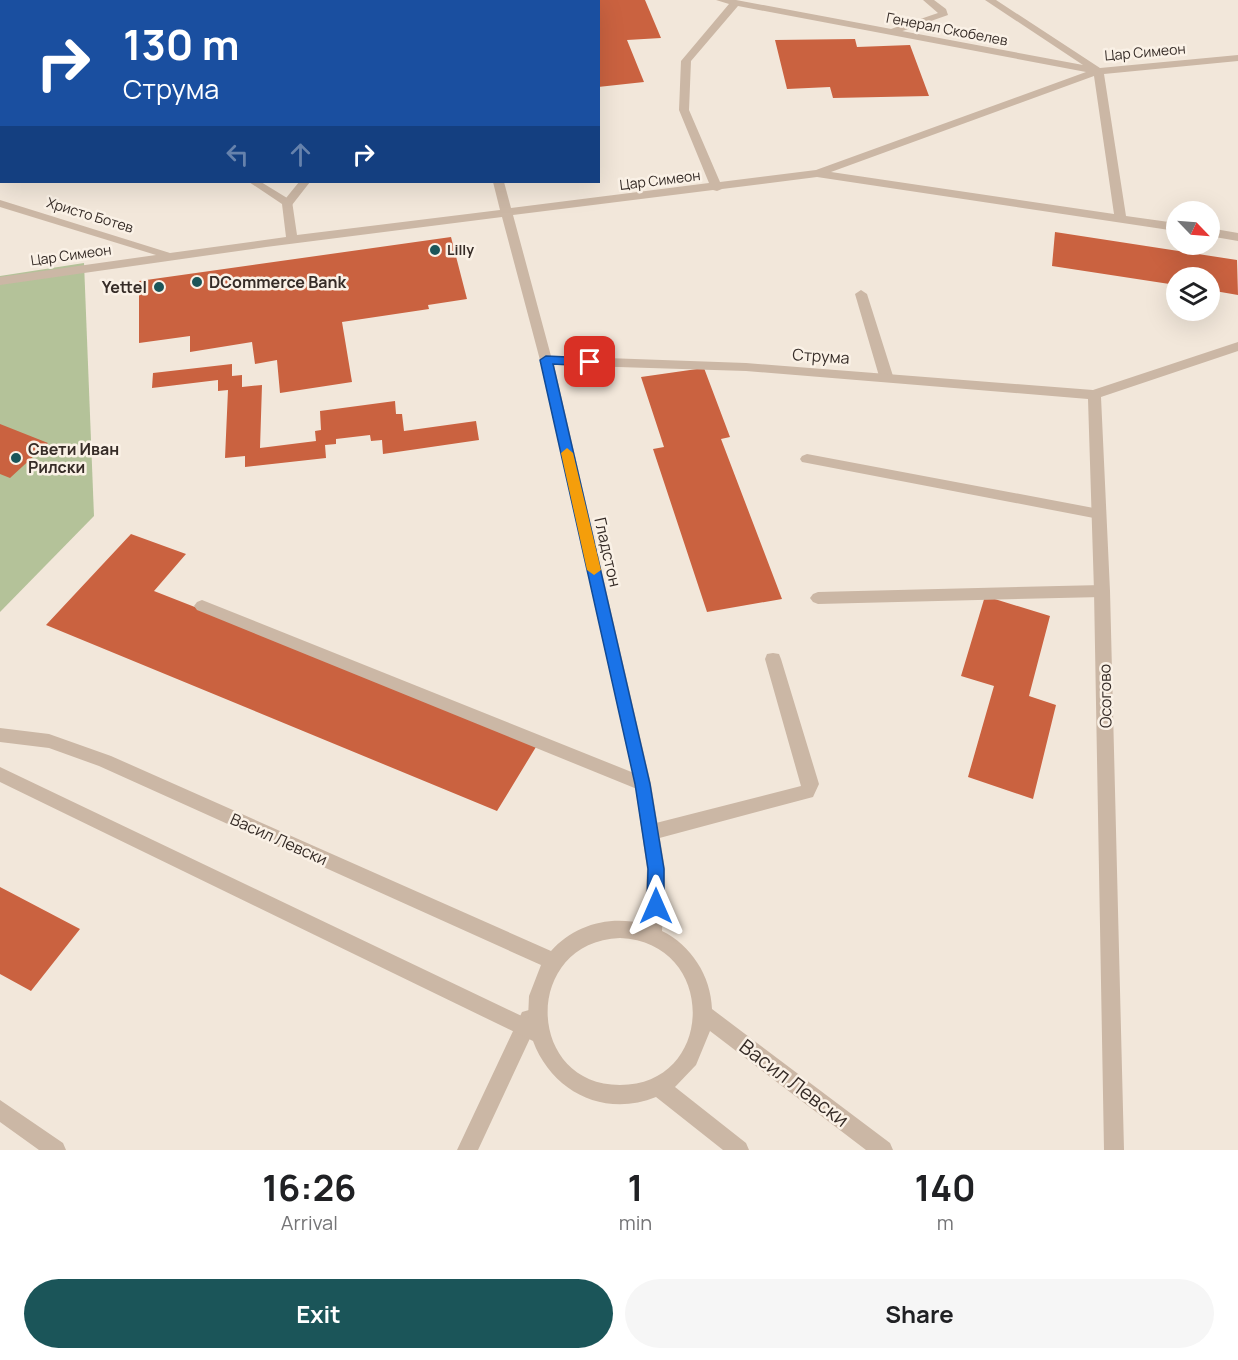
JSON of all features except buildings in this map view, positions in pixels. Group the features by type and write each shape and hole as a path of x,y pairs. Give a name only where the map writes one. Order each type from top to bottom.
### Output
{"street":[{"name":"Генерал Скобелев","path":"721,0 1098,71"},
{"path":"891,32 943,15 943,11 928,0"},
{"path":"990,0 1098,71 1121,219"},
{"path":"717,188 684,110 686,61 735,3"},
{"name":"Цар Симеон","path":"0,281 171,255 717,188 818,173 1098,71 1238,58"},
{"path":"818,173 1166,226"},
{"path":"256,183 288,203"},
{"path":"292,240 288,203 303,183"},
{"name":"Гладстон","path":"498,183 546,360 643,784 656,869 652,936"},
{"name":"Христо Ботев","path":"0,202 171,255"},
{"path":"1220,234 1238,237"},
{"path":"861,294 886,376"},
{"path":"1094,395 1238,346"},
{"name":"Струма","path":"546,360 886,376 1094,395"},
{"name":"Осогово","path":"1094,395 1102,591 1114,1150"},
{"path":"807,459 1099,514"},
{"path":"818,597 1102,591"},
{"path":"201,606 643,784"},
{"path":"652,832 807,792 810,784 773,659"},
{"name":"Васил Левски","path":"0,735 49,741 105,761 553,961"},
{"path":"0,774 532,1031 551,1060 572,1081 599,1093 629,1095 658,1086 682,1068 698,1043 705,1015 701,990 691,967 674,948 652,936 632,930 609,930 588,936 569,946 553,961 538,989 532,1031 467,1150"},
{"name":"Васил Левски","path":"705,1015 883,1150"},
{"path":"658,1086 739,1150"},
{"path":"0,1110 56,1150"}],"green space":[{"path":"84,263 94,516 0,612 0,276"}],"slow traffic":[{"path":"567,453 594,570"}],"place":[{"name":"Lilly","path":"435,250"},
{"name":"DCommerce Bank","path":"197,282"},
{"name":"Yettel","path":"159,287"},
{"name":"Свети Иван Рилски","path":"16,458"}],"route":[{"path":"590,362 546,360 643,784 656,869 656,906"}]}
